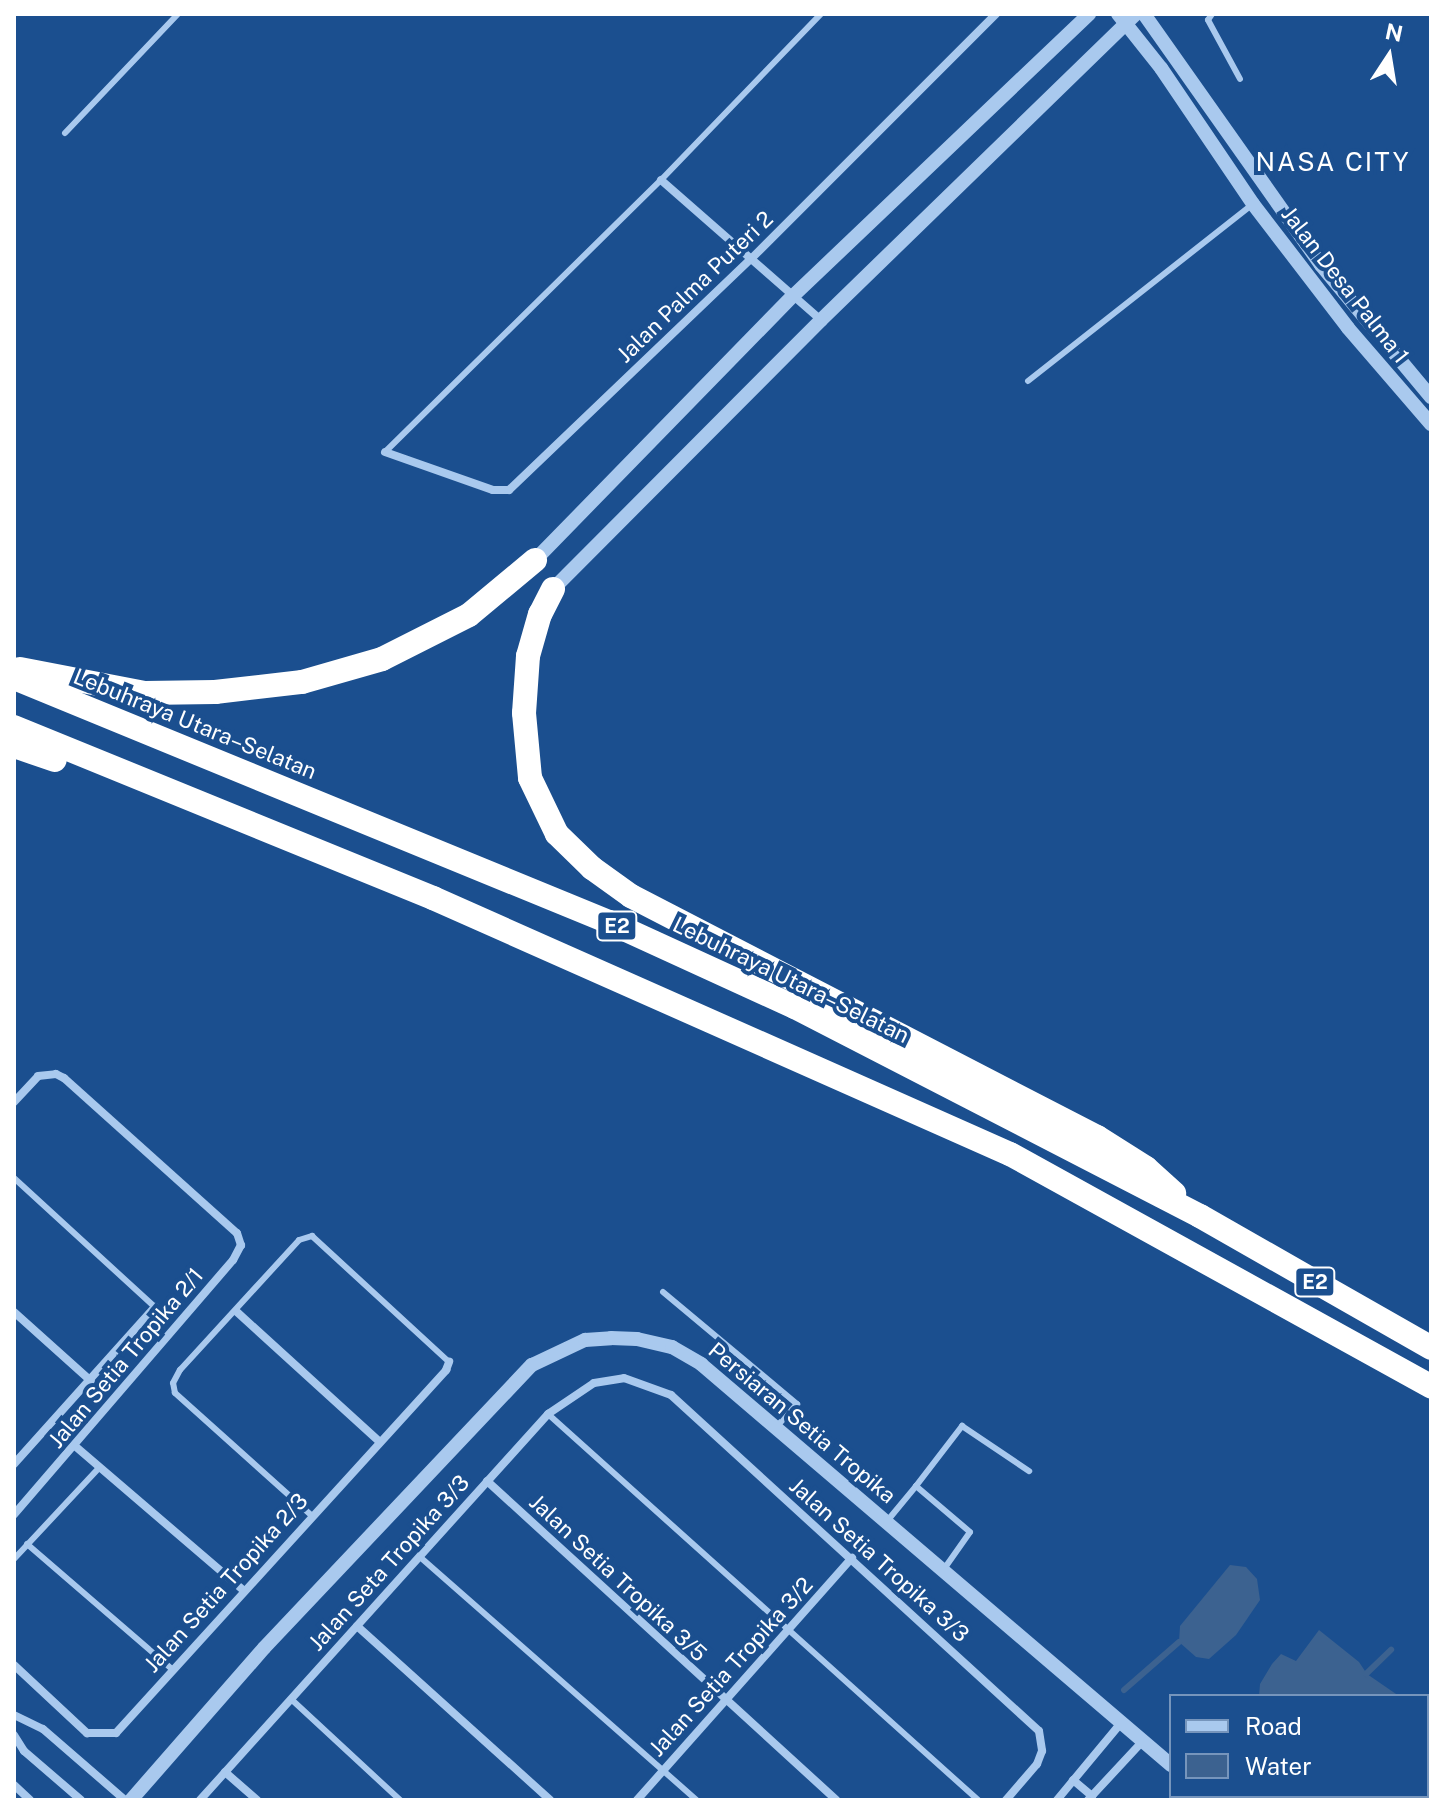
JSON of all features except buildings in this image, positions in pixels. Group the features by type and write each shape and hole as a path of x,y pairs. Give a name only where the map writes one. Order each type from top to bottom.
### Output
{"highway":[{"path":"14,667 145,693 215,692 302,682 382,659 469,615 535,560"},
{"path":"553,589 540,614 528,656 524,713 530,778 557,834 631,896 1097,1137 1146,1168 1200,1216"},
{"name":"Lebuhraya Utara–Selatan","path":"14,678 609,922 752,987 1200,1216 1431,1348"},
{"name":"E2","path":"14,727 628,982 1010,1154 1431,1386"},
{"path":"14,746 288,839"}],"street":[{"name":"Jalan Palma Puteri 2","path":"385,452 493,490 509,490 750,260 996,14"},
{"path":"535,560 793,296 1089,14"},
{"name":"Jalan Desa Palma 1","path":"1144,14 1321,265 1431,397"},
{"path":"553,589 1126,17"},
{"name":"Jalan Desa Palma 1","path":"1126,17 1253,204 1348,328 1429,419"},
{"path":"661,180 821,320"},
{"name":"Jalan Setia Tropika 2/1","path":"14,1102 38,1076 56,1074 237,1233 241,1245 233,1260 14,1515"},
{"path":"15,1462 155,1307"},
{"path":"14,1312 91,1381"},
{"path":"237,1312 379,1441"},
{"name":"Persiaran Setia Tropika","path":"128,1800 264,1648 509,1388 545,1357 585,1340 598,1339 637,1339 672,1347 701,1364 1141,1743 1169,1764"},
{"name":"Jalan Setia Tropika 2/3","path":"14,1665 87,1733 116,1733 446,1370 449,1362"},
{"name":"Jalan Seta Tropika 3/3","path":"200,1800 548,1414 594,1383 624,1378"},
{"name":"Jalan Setia Tropika 3/3","path":"624,1378 671,1395 1039,1731 1042,1751 1037,1764 1006,1800"},
{"path":"75,1446 243,1590"},
{"name":"Jalan Setia Tropika 3/5","path":"487,1481 725,1702 836,1800"},
{"name":"Jalan Setia Tropika 3/2","path":"637,1800 852,1558"},
{"path":"357,1626 550,1800"},
{"path":"14,1715 43,1729 128,1800"},
{"path":"1057,1800 1120,1724"},
{"path":"14,1735 24,1751 81,1800"},
{"path":"1073,1780 1090,1798 1141,1743"},
{"path":"225,1772 257,1800"},
{"path":"14,1785 30,1800"}],"lane":[{"path":"65,133 178,14"},
{"path":"385,452 661,180 821,14"},
{"path":"1212,14 1208,20 1240,79"},
{"path":"1028,381 1253,204"},
{"path":"14,1178 155,1307"},
{"path":"311,1515 175,1393 173,1383 180,1370 237,1312 299,1240 312,1236 449,1362"},
{"path":"663,1292 797,1404 777,1427"},
{"path":"548,1414 978,1800"},
{"path":"886,1523 962,1426 1029,1471"},
{"path":"14,1559 99,1468"},
{"path":"916,1486 970,1532 942,1572"},
{"path":"27,1544 172,1669"},
{"path":"420,1557 697,1800"},
{"path":"291,1699 400,1800"}],"water":[{"path":"1230,1565 1246,1567 1257,1579 1260,1600 1236,1635 1209,1659 1196,1657 1179,1642 1180,1626"},
{"path":"1319,1630 1359,1662 1367,1674 1396,1694 1259,1694 1260,1684 1281,1654 1296,1661"}],"waterway":[{"path":"1124,1690 1179,1642"},
{"path":"1366,1674 1391,1650"}],"district":[{"name":"NASA CITY","path":"1333,162"}]}
